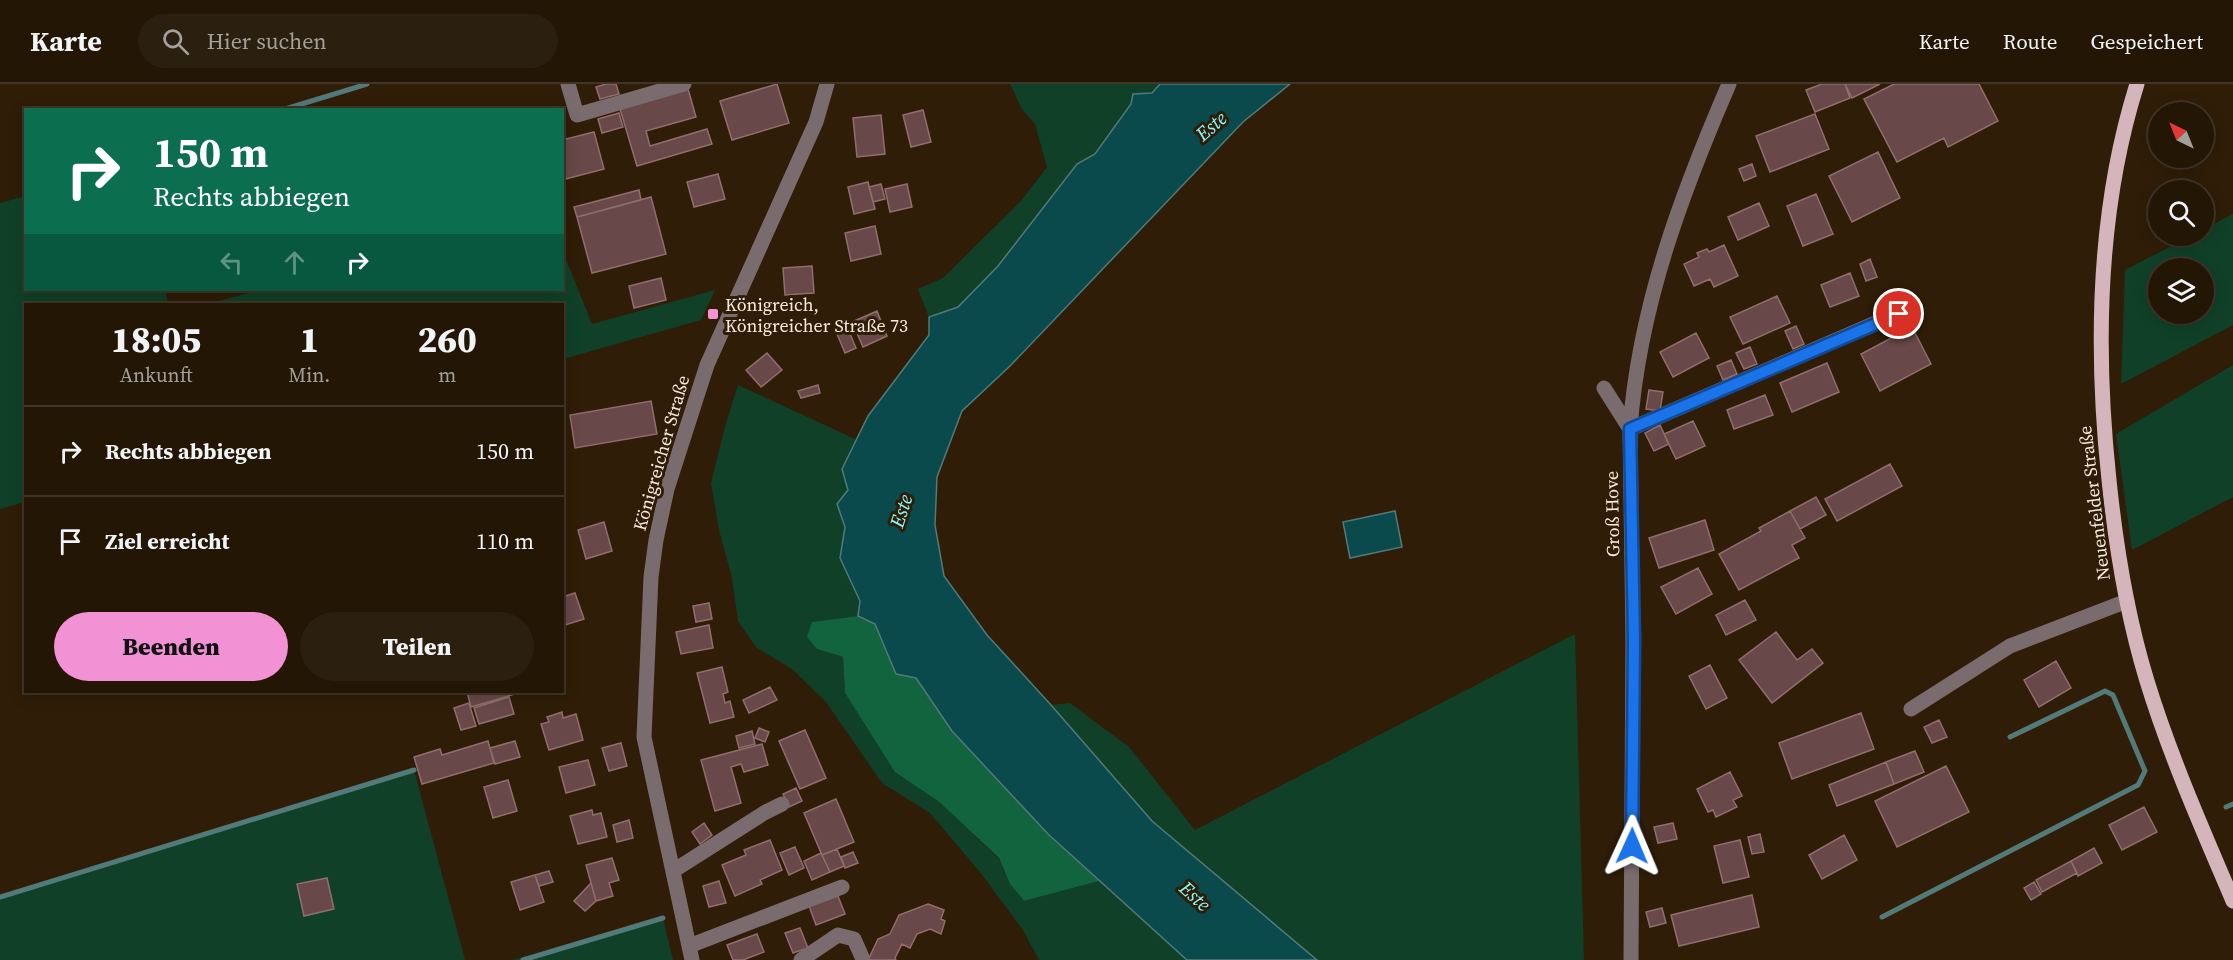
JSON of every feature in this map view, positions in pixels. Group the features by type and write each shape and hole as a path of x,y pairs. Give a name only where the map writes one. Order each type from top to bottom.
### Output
{"main road":[{"name":"Neuenfelder Straße","path":"2137,84 2113,192 2103,279 2102,403 2113,520 2127,602 2146,680 2166,736 2233,900"}],"street":[{"path":"568,84 577,116 684,84"},
{"name":"Königreicher Straße","path":"691,953 644,737 651,577 656,540 667,489 707,365 816,122 827,84"},
{"name":"Groß Hove","path":"1631,960 1634,640 1630,429 1633,394 1652,295 1679,206 1729,84"},
{"path":"1604,388 1630,429 1899,314"},
{"path":"1911,709 2010,646 2127,602"},
{"path":"673,871 782,804"},
{"path":"691,953 842,887"},
{"path":"801,960 838,935 854,939 862,957"}],"green space":[{"path":"1010,84 1160,84 1152,93 1131,104 1095,154 1077,164 998,266 958,307 929,317 918,289 943,278 1021,201 1047,167 1035,124 1022,109"},
{"path":"24,196 24,291 165,291 168,303 24,303 24,502 0,509 0,203"},
{"path":"2233,214 2233,325 2121,384 2125,270 2148,258 2148,324 2214,324 2214,258 2148,258 2172,246 2214,246 2214,224"},
{"path":"564,254 592,324 715,290 701,320 564,359 564,303 212,303 256,291 564,291"},
{"path":"2233,365 2233,497 2132,550 2116,434"},
{"path":"738,385 857,440 842,469 848,490 837,504 845,527 840,558 860,601 858,616 812,622 817,649 843,657 845,693 895,771 938,801 999,859 1010,884 1024,901 1099,881 1187,960 1039,960 1023,930 980,872 930,813 882,783 826,702 792,669 756,647 738,621 732,578 719,530 711,483"},
{"path":"858,616 875,623 896,674 916,678 952,731 1048,834 1099,881 1024,901 1010,884 999,858 938,801 895,772 845,693 843,657 817,649 807,637 812,622"},
{"path":"1575,634 1584,960 1317,960 1152,821 1051,705 1070,703 1129,747 1195,830"},
{"path":"414,770 465,960 0,960 0,897"},
{"path":"663,918 673,960 512,960"}],"water":[{"name":"Este","path":"1160,84 1290,84 1243,122 1010,366 962,411 937,477 935,525 944,576 987,635 1152,821 1317,960 1187,960 1048,834 952,731 916,678 896,674 875,624 858,616 860,601 840,558 845,527 837,504 848,490 842,469 868,416 929,335 929,317 958,307 998,266 1077,164 1095,154 1131,104 1133,94 1152,93"},
{"path":"1395,511 1402,547 1350,558 1343,522"}],"building":[{"path":"616,84 619,94 600,99 596,87"},
{"path":"777,84 789,123 732,140 720,101"},
{"path":"1822,84 1845,84 1850,98 1815,112 1806,90"},
{"path":"1845,84 1880,84 1852,98"},
{"path":"1894,84 1979,84 1998,121 1948,147 1944,138 1897,162 1864,99"},
{"path":"688,89 696,117 646,131 650,146 707,129 712,144 637,166 620,109"},
{"path":"923,110 931,142 911,147 903,115"},
{"path":"619,113 623,127 602,133 598,119"},
{"path":"1815,114 1829,149 1770,172 1756,136"},
{"path":"881,115 885,154 857,157 853,118"},
{"path":"594,132 604,169 564,179 564,140"},
{"path":"1878,152 1900,198 1852,222 1829,176"},
{"path":"1752,164 1756,176 1744,181 1739,169"},
{"path":"718,174 725,199 694,207 687,182"},
{"path":"868,182 875,209 854,214 848,187"},
{"path":"881,184 885,199 873,202 869,187"},
{"path":"907,184 912,207 890,212 885,189"},
{"path":"639,190 641,200 577,217 574,207"},
{"path":"1816,194 1833,234 1803,246 1787,206"},
{"path":"651,197 666,254 592,273 577,217"},
{"path":"1759,203 1769,226 1738,240 1728,217"},
{"path":"875,226 881,254 851,261 845,233"},
{"path":"1724,245 1738,276 1714,287 1710,279 1694,286 1684,264 1699,257 1697,253 1707,249 1709,252"},
{"path":"1870,259 1877,277 1866,281 1860,264"},
{"path":"812,266 814,293 785,295 783,268"},
{"path":"1850,273 1859,296 1830,307 1821,285"},
{"path":"661,278 666,300 634,308 629,286"},
{"path":"1777,296 1790,323 1743,344 1730,317"},
{"path":"877,311 887,336 863,347 852,322"},
{"path":"1796,326 1804,344 1793,349 1785,331"},
{"path":"1912,327 1931,364 1880,391 1861,354"},
{"path":"848,329 856,348 845,353 837,334"},
{"path":"1696,333 1709,358 1673,377 1660,352"},
{"path":"1750,347 1757,364 1744,369 1736,353"},
{"path":"767,353 782,370 761,387 746,370"},
{"path":"1731,360 1737,374 1723,380 1717,366"},
{"path":"1827,363 1839,392 1792,412 1780,383"},
{"path":"818,385 820,393 801,398 798,391"},
{"path":"1649,390 1663,392 1660,411 1646,409"},
{"path":"1765,395 1773,415 1734,429 1727,410"},
{"path":"651,401 657,434 575,448 570,415"},
{"path":"1693,421 1705,446 1676,459 1664,434"},
{"path":"1660,425 1669,444 1654,451 1645,433"},
{"path":"1890,464 1902,486 1837,521 1825,499"},
{"path":"1816,497 1826,515 1800,529 1790,511"},
{"path":"1790,511 1805,538 1792,545 1799,558 1739,590 1719,554 1761,531 1759,528"},
{"path":"1705,520 1714,550 1659,568 1649,538"},
{"path":"604,522 612,551 586,559 578,530"},
{"path":"1698,568 1712,594 1676,614 1661,587"},
{"path":"575,593 584,619 564,625 564,596"},
{"path":"1745,600 1756,620 1726,635 1716,615"},
{"path":"709,603 712,619 696,622 693,606"},
{"path":"709,625 713,648 681,654 676,632"},
{"path":"1776,632 1797,660 1812,649 1823,663 1772,703 1739,660"},
{"path":"2056,661 2071,688 2039,707 2024,680"},
{"path":"1710,665 1727,698 1706,709 1689,676"},
{"path":"722,667 728,692 723,694 725,703 730,701 734,717 710,723 697,673"},
{"path":"770,687 777,700 749,713 743,700"},
{"path":"467,693 515,693 515,694 471,707"},
{"path":"509,697 514,714 479,724 474,708"},
{"path":"469,703 476,726 461,730 454,708"},
{"path":"562,712 563,718 576,714 583,740 549,750 541,724 549,722 547,717"},
{"path":"1861,713 1874,749 1792,779 1779,743"},
{"path":"1939,720 1947,737 1932,743 1924,727"},
{"path":"759,728 769,732 765,742 755,738"},
{"path":"805,730 826,778 800,789 779,741"},
{"path":"752,731 755,744 739,748 736,736"},
{"path":"488,741 494,763 422,784 414,757 440,749 442,755"},
{"path":"515,741 520,757 495,764 490,748"},
{"path":"621,743 627,766 609,771 602,748"},
{"path":"762,744 768,765 744,772 741,764 731,767 741,803 715,811 701,760"},
{"path":"1915,751 1924,772 1894,784 1886,762"},
{"path":"588,760 595,785 566,793 559,767"},
{"path":"1886,762 1894,784 1837,806 1829,785"},
{"path":"1946,766 1969,812 1897,847 1875,801"},
{"path":"1730,772 1742,796 1733,800 1737,807 1716,817 1713,810 1708,812 1697,789"},
{"path":"508,780 517,811 493,818 484,787"},
{"path":"796,788 802,801 789,807 783,794"},
{"path":"836,799 854,842 822,855 804,813"},
{"path":"2144,807 2157,832 2122,850 2109,825"},
{"path":"592,810 593,815 601,813 607,837 578,844 570,816"},
{"path":"629,820 633,838 617,842 613,825"},
{"path":"704,823 712,835 700,844 692,832"},
{"path":"1673,823 1677,839 1658,843 1654,827"},
{"path":"1760,834 1764,852 1752,854 1748,837"},
{"path":"1844,835 1857,860 1822,879 1809,855"},
{"path":"770,840 782,870 760,880 762,884 735,896 722,865 746,855 744,850"},
{"path":"1740,840 1749,877 1723,883 1714,846"},
{"path":"795,847 804,868 789,875 780,853"},
{"path":"2094,848 2102,863 2078,876 2071,861"},
{"path":"837,849 844,866 830,872 822,855"},
{"path":"853,852 858,863 845,868 841,857"},
{"path":"821,853 830,872 812,880 804,861"},
{"path":"612,858 619,880 609,883 613,896 596,901 586,865"},
{"path":"2071,861 2077,873 2042,892 2036,880"},
{"path":"549,871 553,882 539,886 535,875"},
{"path":"535,875 544,902 520,910 511,882"},
{"path":"327,878 334,909 304,916 297,884"},
{"path":"719,881 726,903 709,907 703,886"},
{"path":"2034,882 2041,894 2031,900 2024,888"},
{"path":"591,883 596,901 585,911 574,901"},
{"path":"1752,895 1759,927 1679,946 1671,915"},
{"path":"838,896 845,914 816,925 809,906"},
{"path":"928,904 944,910 941,919 945,921 941,934 930,929 917,934 910,948 902,944 896,960 870,960 878,939 890,934 899,915"},
{"path":"1662,908 1666,923 1650,927 1646,912"},
{"path":"800,928 808,948 793,953 785,933"},
{"path":"757,934 764,952 743,960 733,960 727,945"}],"waterway":[{"path":"289,108 367,84"},
{"path":"1882,917 2138,785 2145,771 2113,695 2105,691 2010,737"},
{"path":"0,897 414,770"},
{"path":"2226,807 2233,804"},
{"path":"523,960 663,918"}],"place":[{"name":"Königreich, Königreicher Straße 73","path":"713,314"}],"route":[{"path":"1632,846 1634,640 1630,429 1899,314"}]}
